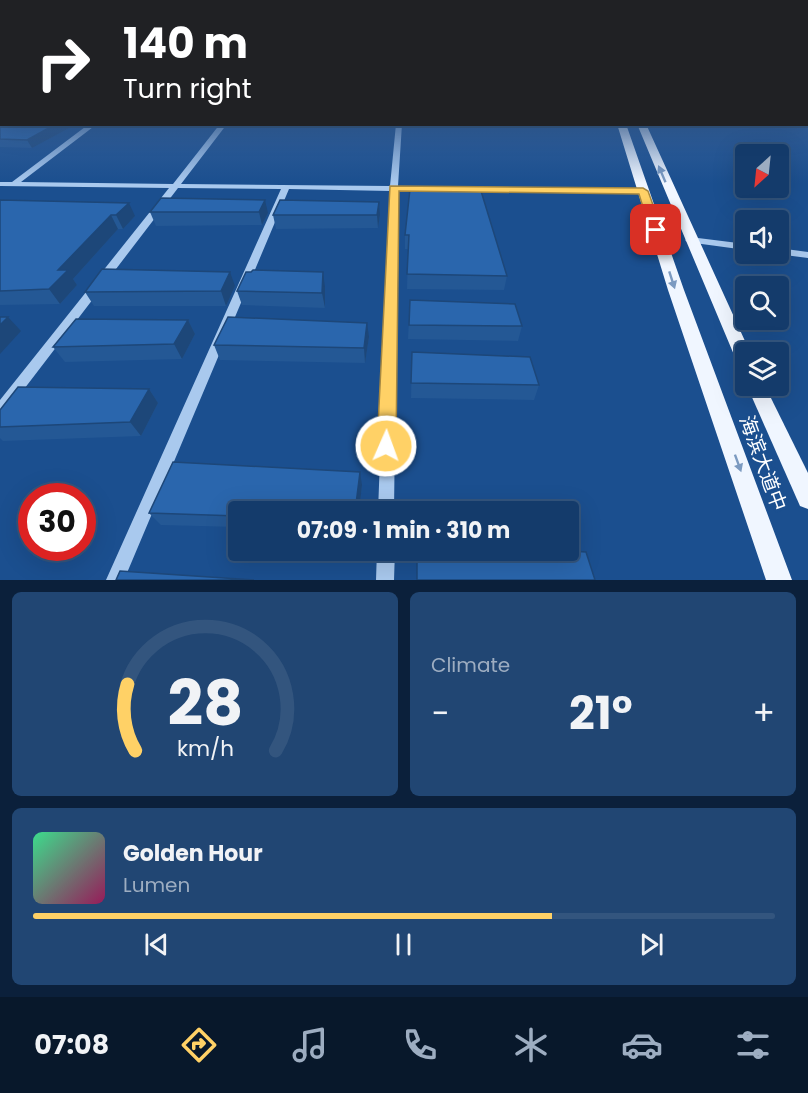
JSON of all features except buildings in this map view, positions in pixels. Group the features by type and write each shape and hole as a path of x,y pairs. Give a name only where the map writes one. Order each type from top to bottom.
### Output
{"main road":[{"name":"海滨大道中","path":"623,129 779,580"},
{"path":"643,129 737,342"},
{"name":"海滨大道中","path":"761,396 808,498"}],"street":[{"path":"15,183 87,129"},
{"path":"0,410 220,129"},
{"path":"386,501 394,188 399,129"},
{"path":"0,184 643,191"},
{"path":"115,580 286,187"},
{"path":"690,240 735,246"},
{"path":"789,252 808,255"},
{"path":"385,580 386,561"}],"route":[{"path":"386,446 394,188 643,191 656,230"}]}
